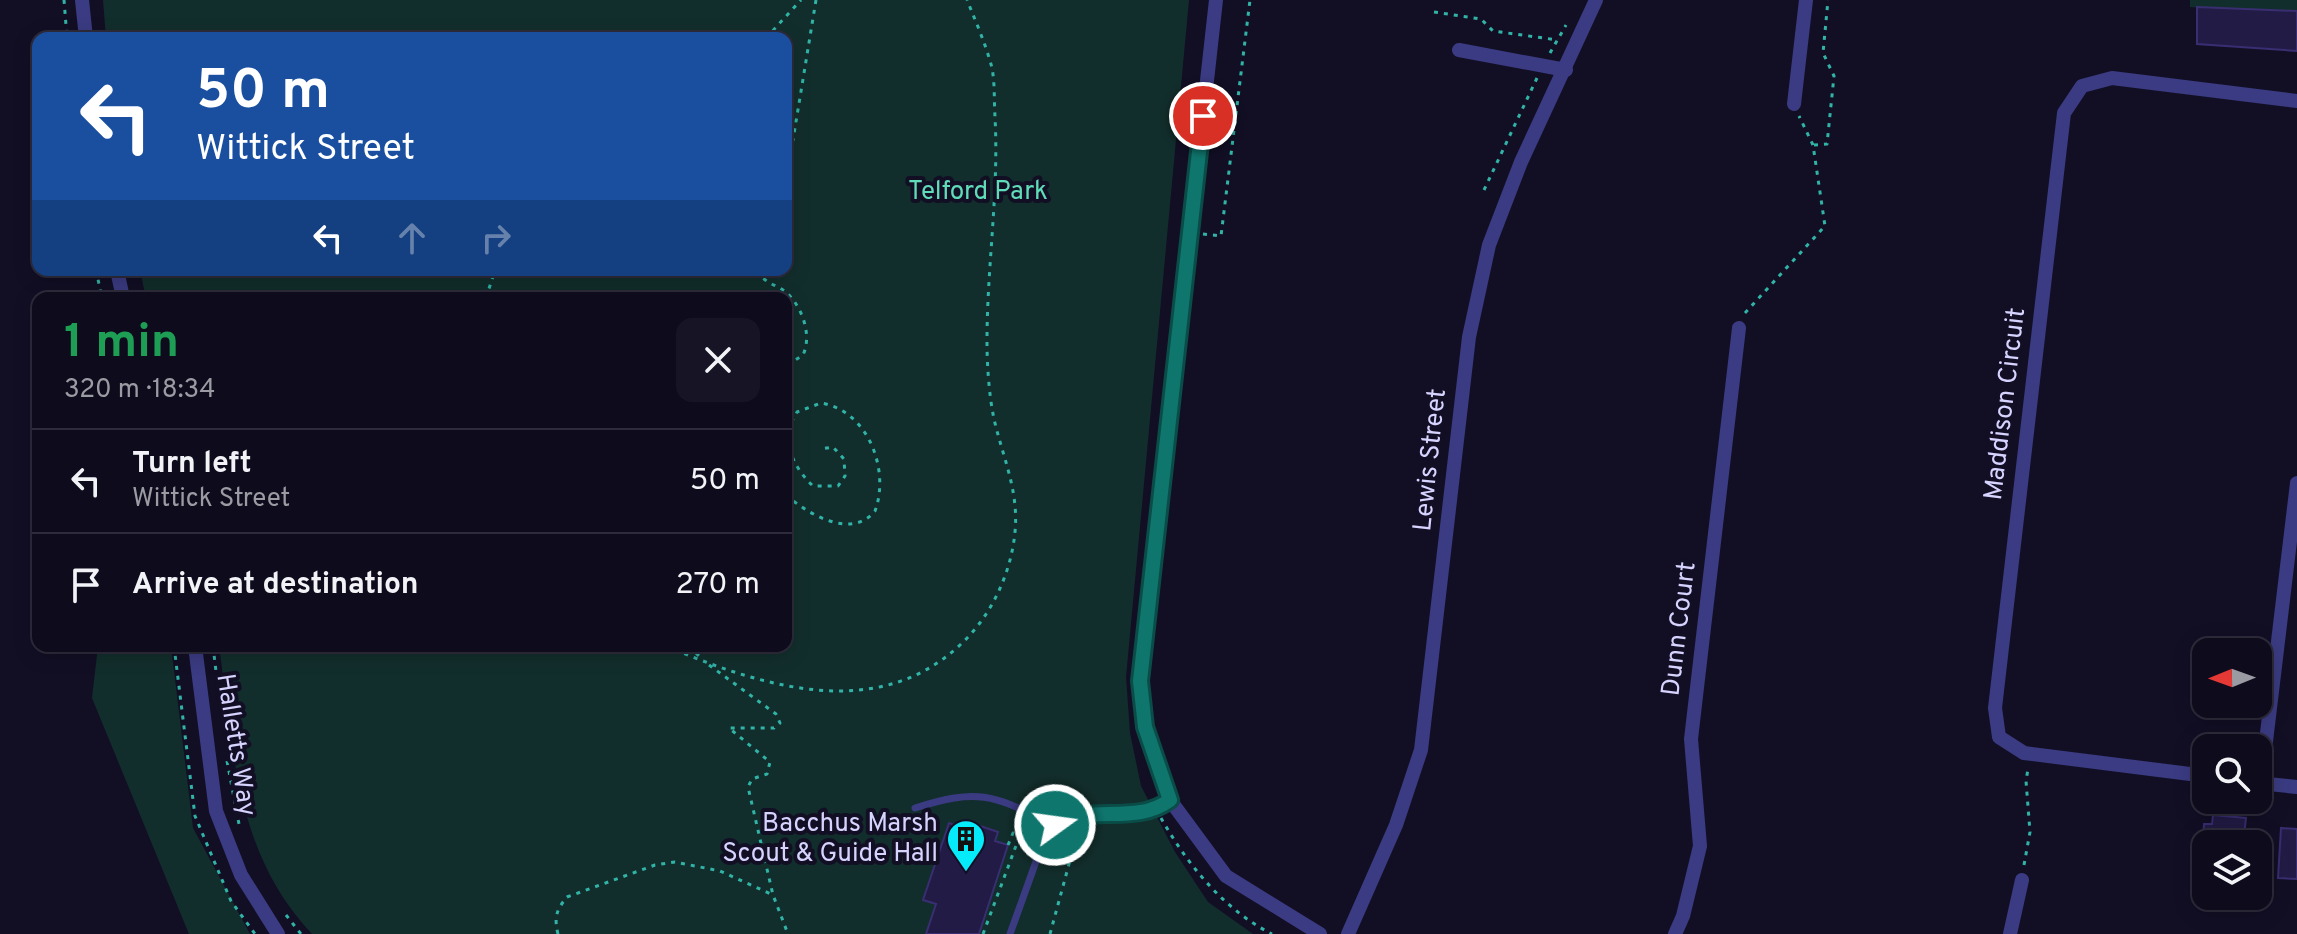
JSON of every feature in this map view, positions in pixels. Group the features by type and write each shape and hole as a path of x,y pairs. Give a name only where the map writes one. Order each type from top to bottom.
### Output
{"street":[{"path":"82,0 85,32"},
{"path":"1216,0 1140,681 1145,727 1170,800 1226,876 1320,934"},
{"name":"Lewis Street","path":"1348,934 1396,825 1421,750 1469,337 1489,245 1521,162 1596,0"},
{"path":"1794,104 1806,0"},
{"path":"1459,50 1566,70"},
{"name":"Maddison Circuit","path":"2192,774 2032,754 1999,737 1995,708 2064,113 2082,86 2112,78 2297,101"},
{"name":"Dunn Court","path":"1675,934 1683,916 1700,846 1691,739 1739,328"},
{"path":"2266,734 2297,483"},
{"name":"Halletts Way","path":"196,652 216,811 241,875 278,934"},
{"path":"2272,784 2297,787"},
{"path":"2010,934 2022,880"}],"lane":[{"path":"915,808 956,795 976,794 1055,825"},
{"path":"1010,934 1043,842 1055,825 1079,816 1145,814 1170,800"}],"path":[{"path":"64,0 67,32"},
{"path":"772,32 801,0"},
{"path":"792,143 816,0"},
{"path":"680,652 753,678 830,693 893,686 944,660 984,620 1002,582 1015,534 1015,513 1014,485 994,419 987,344 995,193 994,101 992,71 967,0"},
{"path":"1190,233 1221,236 1250,0"},
{"path":"1813,145 1827,144 1834,76 1823,53 1828,0"},
{"path":"1434,12 1481,19 1493,31 1558,40"},
{"path":"1484,190 1542,65 1569,19"},
{"path":"1739,328 1747,308 1825,226 1813,145 1794,104"},
{"path":"763,276 769,284 786,292"},
{"path":"792,301 807,332 803,355 792,362"},
{"path":"792,424 797,412 821,403 844,414 871,443 883,481 875,511 857,523 839,524 806,511 792,500"},
{"path":"792,458 813,486 838,486 845,476 844,459 833,447 821,449"},
{"path":"214,652 220,705"},
{"path":"695,652 776,714 780,723 774,728 729,728 770,762 767,774 752,779 748,787 773,895 788,934"},
{"path":"225,748 240,827"},
{"path":"2022,880 2030,832 2026,781 2032,754"},
{"path":"1008,845 1013,833 1072,853 1050,934"},
{"path":"983,934 1020,835"},
{"path":"558,934 555,920 558,908 567,897 655,865 693,863 720,871 773,895"},
{"path":"283,911 301,934"}],"green space":[{"name":"Telford Park","path":"103,0 1189,0 1126,677 1130,733 1141,786 1175,852 1208,902 1253,934 312,934 267,869 253,835 235,762 220,652 792,652 792,292 145,292 141,276 792,276 792,32 106,32"},
{"path":"2190,0 2297,0 2297,15 2190,7"},
{"path":"97,652 172,652 193,828 250,934 189,934 92,698"}],"building":[{"path":"2197,7 2297,11 2297,51 2197,44"},
{"path":"2213,815 2246,818 2245,830 2204,830 2204,824 2212,824"},
{"name":"Bacchus Marsh Scout & Guide Hall","path":"968,822 998,832 995,841 1008,845 979,934 926,934 936,904 923,900 949,823 966,829"},
{"path":"2281,828 2297,829 2297,879 2278,878"}],"place":[{"name":"Bacchus Marsh Scout & Guide Hall","path":"966,873"}],"route":[{"path":"1055,825 1066,818 1079,816 1145,814 1170,800 1145,727 1140,681 1203,116"}]}
